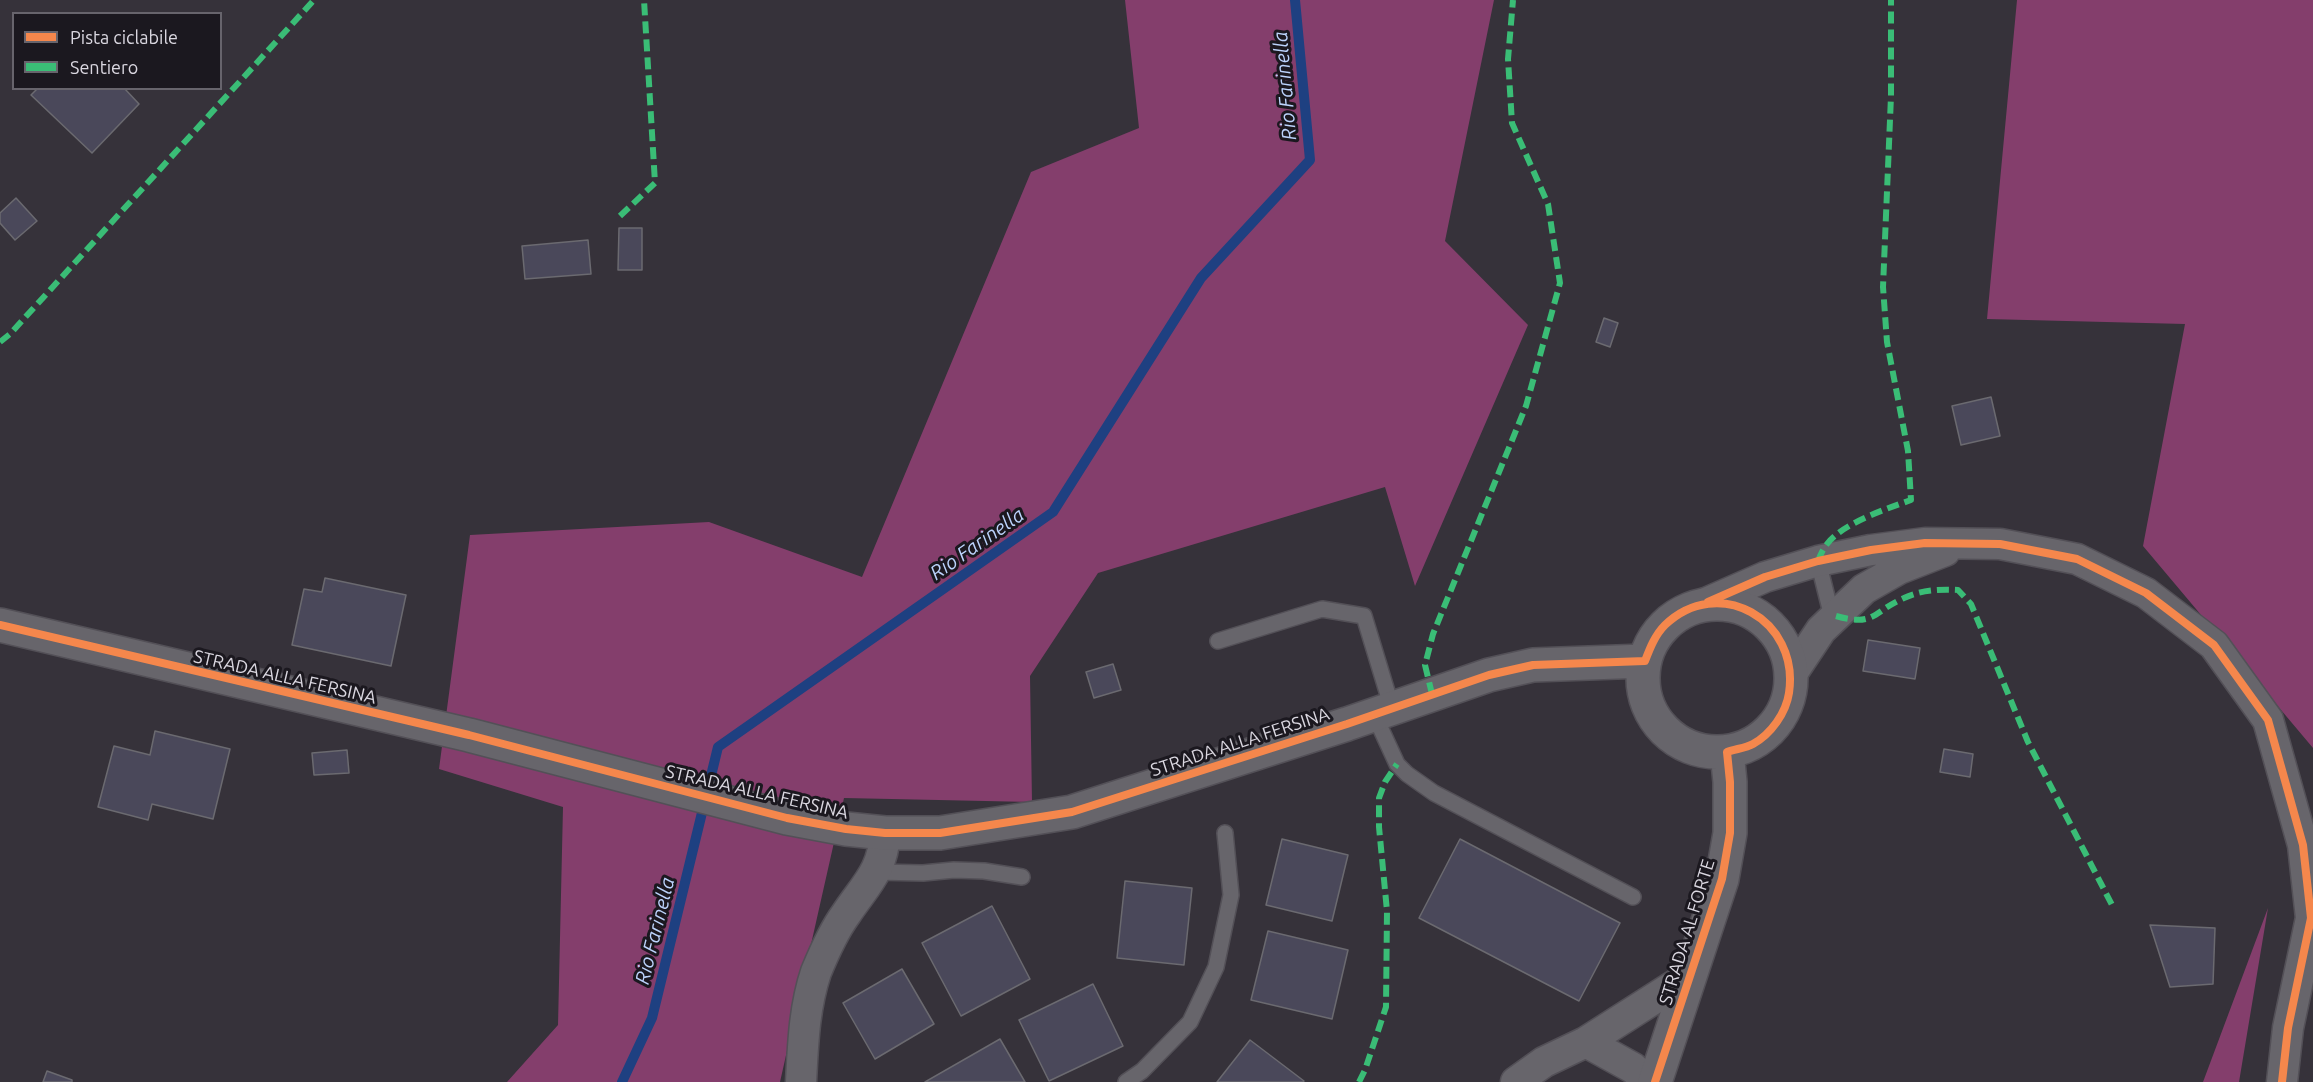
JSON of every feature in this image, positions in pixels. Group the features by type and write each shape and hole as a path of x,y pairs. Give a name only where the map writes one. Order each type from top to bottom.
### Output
{"street":[{"path":"1699,606 1720,603 1742,608 1762,618 1778,634 1788,654 1791,675 1787,703 1774,726 1753,744 1726,752 1698,750 1672,738 1653,716 1644,689 1645,661 1652,642 1664,626 1680,613 1765,577 1818,561 1870,550 1925,543 2000,544 2077,559 2146,593 2214,645 2268,720 2303,845 2311,918 2288,1028 2282,1082"},
{"path":"1791,675 1821,630 1864,589 1899,569 1959,545"},
{"name":"STRADA ALLA FERSINA","path":"0,625 469,735 788,818 846,829 885,833 940,833 1072,812 1489,675 1533,665 1645,661"},
{"name":"STRADA AL FORTE","path":"1654,1082 1722,879 1730,833 1730,782 1726,752"},
{"path":"801,1082 803,1028 816,972 844,916 876,872 884,853 885,833"},
{"path":"1516,1082 1544,1062 1586,1042 1691,975"},
{"path":"1586,1042 1633,1068 1649,1082"}],"lane":[{"path":"1818,561 1829,604 1836,616"},
{"path":"1218,641 1322,609 1364,616 1383,711 1397,764 1434,793 1633,897"},
{"path":"1126,1082 1142,1071 1190,1022 1216,967 1231,895 1225,833"},
{"path":"876,872 984,871 1022,877"}],"shaded area":[{"path":"1125,0 1494,0 1445,241 1528,325 1415,586 1385,487 1098,573 1030,676 1032,802 844,798 780,1082 507,1082 558,1025 563,807 439,769 470,535 709,522 862,577 1031,172 1139,128"},
{"path":"2017,0 2313,0 2313,748 2143,546 2185,324 1987,319"},
{"path":"2268,908 2239,1082 2203,1082"}],"building":[{"path":"36,90 126,90 139,104 92,153 31,95"},
{"path":"16,198 37,221 15,240 0,223 0,213"},
{"path":"619,228 642,228 642,270 618,270"},
{"path":"588,240 591,274 525,279 522,246"},
{"path":"1604,318 1618,323 1610,347 1596,342"},
{"path":"1991,397 2000,436 1961,445 1952,406"},
{"path":"325,578 406,595 391,666 292,645 304,589 322,592"},
{"path":"1868,640 1920,648 1915,679 1863,671"},
{"path":"1113,664 1121,690 1094,698 1086,672"},
{"path":"155,731 230,749 213,819 152,804 148,820 98,807 114,746 150,755"},
{"path":"1944,749 1973,754 1970,777 1940,772"},
{"path":"347,750 349,773 314,775 312,753"},
{"path":"1282,839 1348,855 1332,921 1266,905"},
{"path":"1460,839 1620,923 1579,1001 1419,918"},
{"path":"1125,881 1192,888 1184,965 1117,958"},
{"path":"992,906 1030,979 961,1016 922,943"},
{"path":"2150,925 2215,928 2213,984 2170,987"},
{"path":"1268,931 1348,950 1332,1019 1251,1000"},
{"path":"902,969 934,1024 875,1059 843,1003"},
{"path":"1093,984 1123,1046 1049,1081 1019,1020"},
{"path":"1000,1039 1025,1082 925,1082"},
{"path":"1250,1040 1304,1081 1217,1082"},
{"path":"47,1071 72,1080 72,1082 43,1082"}],"waterway":[{"name":"Rio Farinella","path":"622,1082 652,1018 718,747 1053,512 1201,278 1310,160 1295,0"}],"marked path":[{"path":"0,342 10,334 314,0"},
{"path":"620,216 655,183 644,0"},
{"path":"1432,694 1425,665 1433,634 1526,406 1560,283 1548,204 1512,123 1508,59 1513,0"},
{"path":"1818,561 1827,544 1843,530 1854,523 1911,500 1908,451 1887,342 1883,287 1891,96 1891,0"},
{"path":"1836,616 1866,619 1893,603 1917,593 1958,590 1971,604 2028,742 2112,905"},
{"path":"1359,1082 1386,1007 1387,911 1379,827 1379,798 1385,782 1397,764"}],"cycle path":[{"path":"1708,602 1765,577 1818,561 1871,550 1925,543 2000,544 2077,559 2146,593 2214,645 2268,720 2303,845 2311,918 2288,1028 2282,1082"},
{"path":"0,625 469,735 787,818 846,829 885,833 940,833 1072,812 1347,724 1489,675 1533,665 1645,661 1661,629 1686,610 1708,604 1730,605 1751,612 1769,626 1782,644 1789,667 1789,693 1785,708 1766,735 1750,745 1727,752 1730,782 1730,833 1722,879 1655,1082"}]}
